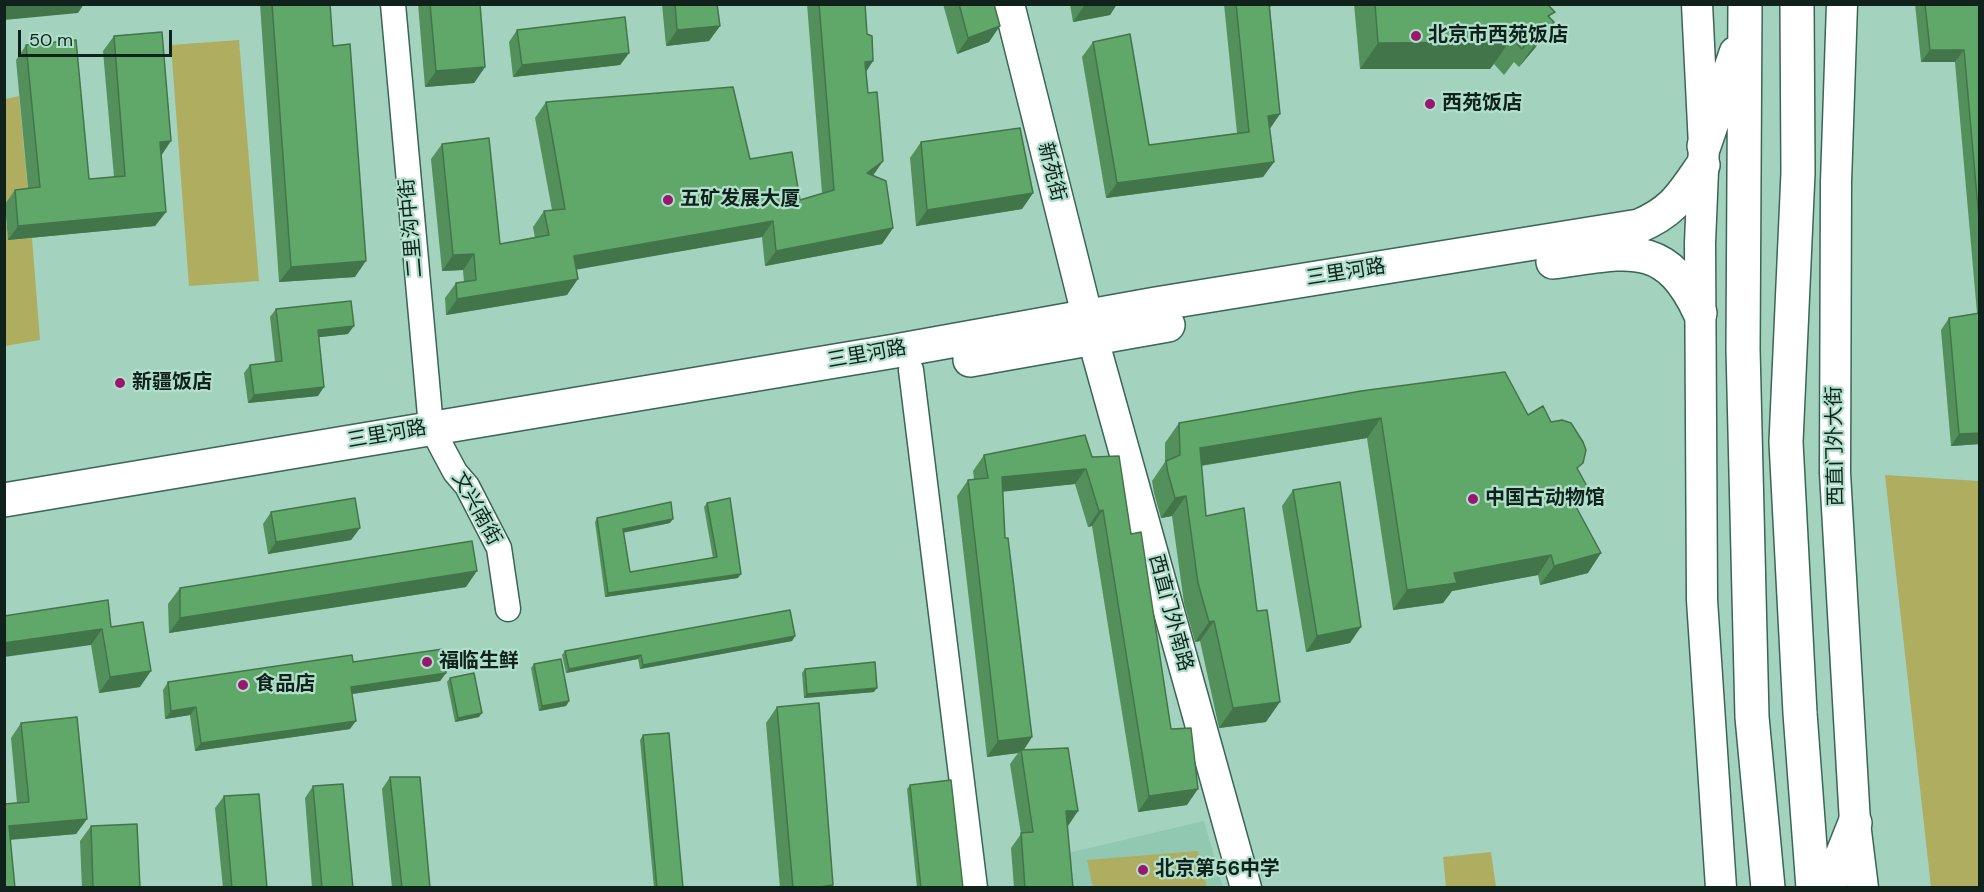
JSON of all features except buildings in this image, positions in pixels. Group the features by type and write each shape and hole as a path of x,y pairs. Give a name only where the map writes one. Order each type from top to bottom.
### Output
{"main road":[{"path":"1797,4 1798,173 1786,442 1800,713 1813,888"},
{"name":"三里河路","path":"4,500 911,370 1090,327 1639,226 1663,216 1676,203 1704,155 1745,15"},
{"path":"1745,15 1743,349 1752,717 1768,888"},
{"name":"三里河路","path":"4,523 895,351 1336,296 1607,255 1639,254 1663,262 1680,276 1700,312"},
{"path":"1829,888 1855,824"}],"street":[{"name":"二里沟中街","path":"393,4 436,438"},
{"name":"新苑街","path":"1008,4 1090,327"},
{"path":"1697,4 1704,155 1700,312 1702,600 1721,888"},
{"name":"西直门外大街","path":"1842,4 1836,182 1835,473 1855,824 1863,888"},
{"name":"西直门外南路","path":"1090,327 1246,888"},
{"path":"911,370 975,888"},
{"name":"文兴南街","path":"436,438 455,472 467,486 499,548 508,609"}],"shaded area":[{"path":"239,40 259,281 189,286 171,45"},
{"path":"19,96 29,202 5,205 5,99"},
{"path":"5,205 8,240 32,238 40,340 5,346"},
{"path":"1885,475 1979,481 1979,887 1931,887"},
{"name":"北京第56中学","path":"1204,821 1223,887 1070,887 1068,853"},
{"path":"1198,851 1207,887 1093,887 1087,860"},
{"path":"1491,852 1496,887 1446,887 1443,857"}],"place":[{"name":"北京市西苑饭店","path":"1416,36"},
{"name":"西苑饭店","path":"1430,104"},
{"name":"五矿发展大厦","path":"668,200"},
{"name":"新疆饭店","path":"120,383"},
{"name":"中国古动物馆","path":"1473,499"},
{"name":"福临生鲜","path":"427,662"},
{"name":"食品店","path":"243,685"},
{"name":"北京第56中学","path":"1143,870"}]}
